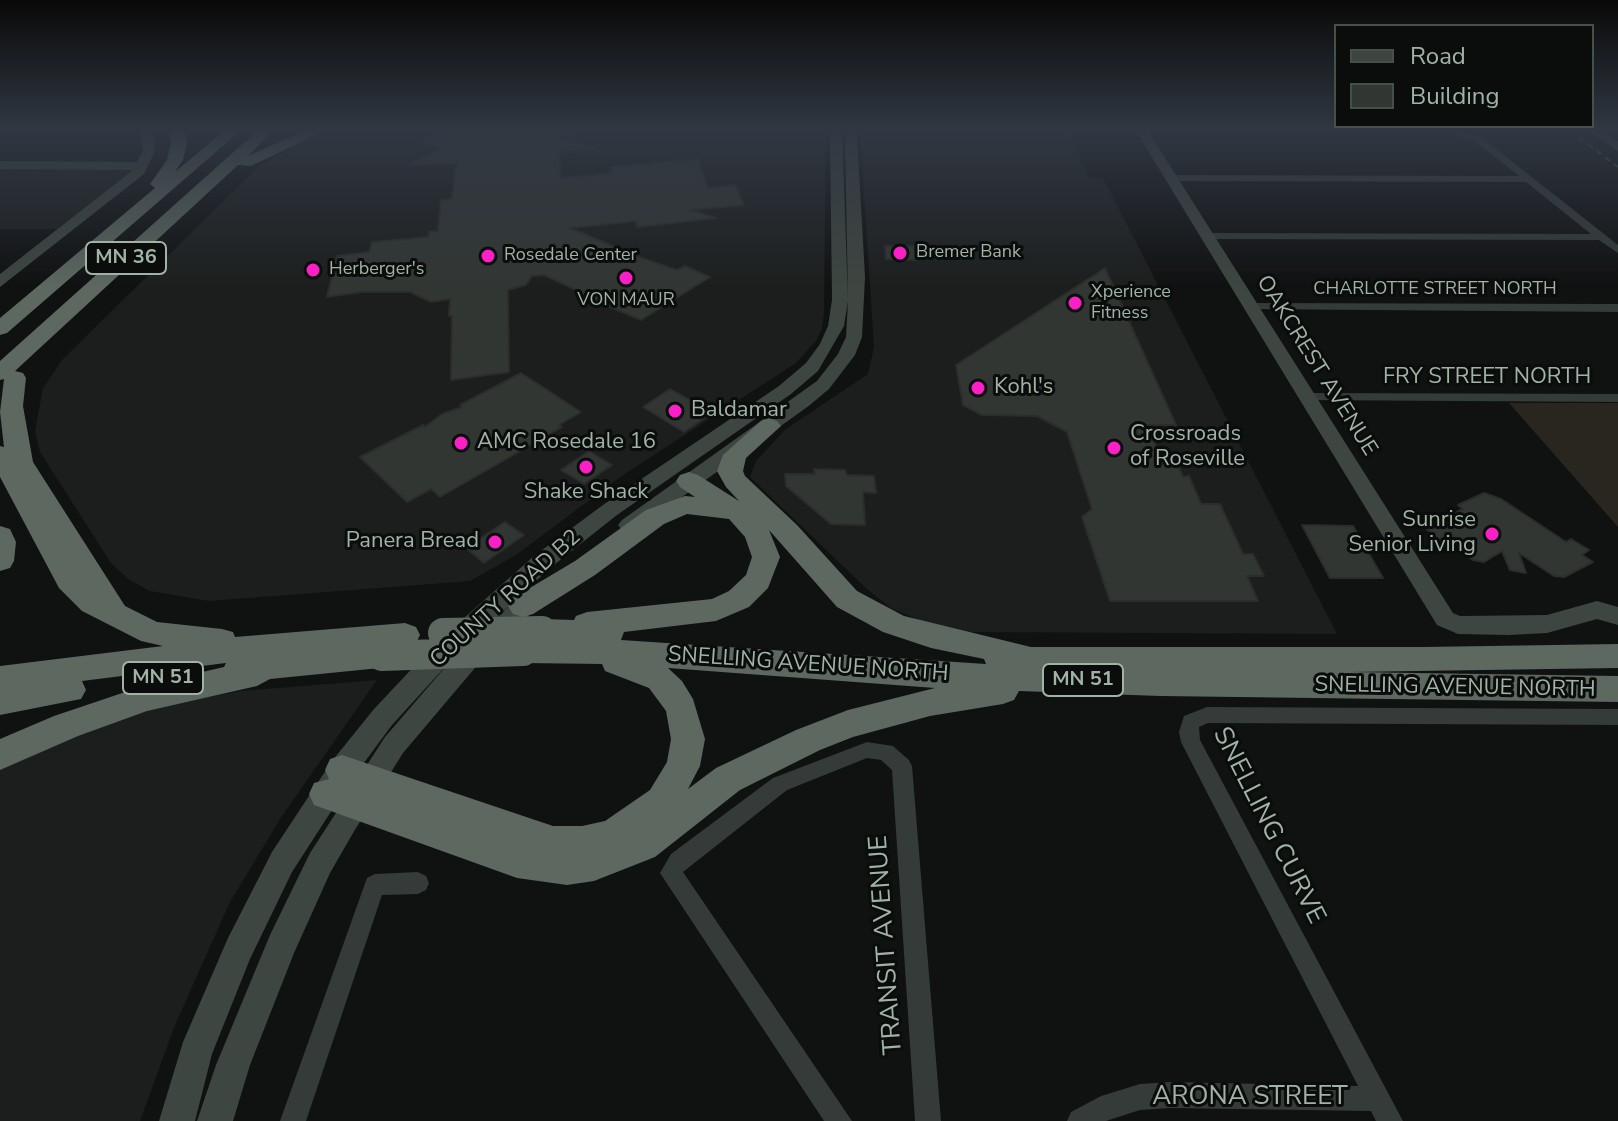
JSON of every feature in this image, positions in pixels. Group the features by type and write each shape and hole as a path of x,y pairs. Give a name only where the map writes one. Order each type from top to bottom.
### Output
{"highway":[{"path":"108,237 157,183"},
{"name":"MN 36","path":"4,325 171,183"},
{"name":"MN 36","path":"8,375 79,300 209,183"},
{"path":"173,216 216,183"},
{"path":"0,416 8,375"},
{"path":"8,375 16,445 21,462 118,618"},
{"path":"769,426 735,455 730,471 735,481 787,532 818,572 847,599 869,612 931,636 1040,659"},
{"path":"0,454 1,462 69,580 92,603 118,618 164,635 279,644"},
{"path":"686,471 787,532"},
{"path":"541,641 593,623 716,610 739,599 758,580 766,557 757,533 741,514 686,471"},
{"path":"523,606 673,508 704,505 741,514"},
{"path":"0,536 0,561"},
{"name":"SNELLING AVENUE NORTH","path":"0,679 279,644 393,646 688,637 962,658 1423,660 1618,656"},
{"path":"349,787 553,843 582,843 605,838 646,816 675,784 683,766 688,739 680,705 660,679 644,670 541,641"},
{"name":"SNELLING AVENUE NORTH","path":"541,641 665,655 938,675 1160,683 1618,689"},
{"name":"SNELLING AVENUE NORTH","path":"0,701 209,672 327,661 393,646"},
{"path":"0,755 66,726 146,698 206,683 327,661"},
{"path":"349,787 517,860 567,867 594,863 642,845 728,779 768,758 848,724 930,702 971,695 1160,683"}],"street":[{"path":"0,282 122,183"},
{"name":"COUNTY ROAD B2","path":"215,1121 286,933 320,863 349,787 407,689 477,618 566,542 769,426 823,385 846,355 854,337 840,183"},
{"name":"COUNTY ROAD B2","path":"177,1121 195,1054 239,949 282,862 441,688 523,606 812,367 836,326 848,277 849,183"},
{"name":"OAKCREST AVENUE","path":"1174,183 1442,615 1451,623 1464,626 1534,625 1597,610 1618,616"},
{"path":"1534,183 1618,250"},
{"path":"1207,236 1602,237"},
{"name":"CHARLOTTE STREET NORTH","path":"1251,307 1618,308"},
{"name":"FRY STREET NORTH","path":"1307,397 1618,398"},
{"name":"SNELLING CURVE","path":"1390,1121 1191,742 1188,732 1191,722 1207,715 1618,717"},
{"name":"TRANSIT AVENUE","path":"839,1121 671,873 678,861 780,784 867,750 886,752 902,766 928,1121"},
{"path":"293,1121 375,885 418,883"},
{"name":"ARONA STREET","path":"1080,1121 1110,1105 1140,1097 1377,1099"}],"shaded area":[{"path":"0,183 116,183 57,229 0,229"},
{"name":"Rosedale Center","path":"241,183 825,183 824,312 822,329 816,341 796,363 623,475 516,555 470,581 209,601 150,591 128,579 111,563 40,452 35,431 43,388 62,360"},
{"name":"Crossroads of Roseville","path":"863,183 1106,183 1337,634 971,632 933,626 891,608 868,590 750,477 756,461 786,429 868,374 874,347"},
{"path":"1509,403 1618,403 1618,527"},
{"path":"377,680 282,816 230,902 175,1025 140,1121 0,1121 0,767 69,736 155,707 241,691"}],"building":[{"name":"Rosedale Center","path":"454,183 706,183 708,188 735,185 744,205 690,210 717,218 637,227 636,221 570,228 639,257 677,270 685,266 710,277 641,320 544,275 532,276 526,285 508,290 509,372 451,380 450,299 431,302 410,292 362,292 327,297 337,256 369,252 372,242 428,237 429,232 438,231 441,200 452,199"},
{"name":"Bremer Bank","path":"885,246 914,246 916,260 886,259"},
{"name":"Crossroads of Roseville","path":"1105,268 1176,425 1147,425 1163,463 1178,465 1183,477 1189,476 1201,504 1220,504 1243,554 1253,554 1264,576 1247,576 1258,601 1110,601 1082,517 1092,509 1067,432 1037,416 982,415 963,405 956,365"},
{"name":"AMC Rosedale 16","path":"521,373 581,412 559,425 562,427 440,497 431,489 407,502 360,457 423,425 425,427 442,414 462,407 460,405"},
{"name":"Baldamar","path":"670,389 704,408 698,412 706,417 684,432 643,407"},
{"name":"Shake Shack","path":"589,451 612,465 584,484 561,470"},
{"path":"814,469 845,470 847,475 874,476 876,493 863,492 865,525 831,524 786,486 785,474 815,474"},
{"name":"Sunrise Senior Living","path":"1484,493 1501,499 1566,542 1571,539 1589,550 1582,555 1593,562 1564,577 1554,576 1519,553 1526,573 1510,570 1502,551 1484,562 1473,560 1437,538 1421,524 1433,515 1441,521 1463,509 1458,505"},
{"name":"Panera Bread","path":"505,522 524,535 484,563 466,548"},
{"path":"1302,525 1353,526 1383,578 1330,578"}],"place":[{"name":"Bremer Bank","path":"900,253"},
{"name":"Rosedale Center","path":"488,256"},
{"name":"Herberger's","path":"313,270"},
{"name":"VON MAUR","path":"626,278"},
{"name":"Xperience Fitness","path":"1075,303"},
{"name":"Kohl's","path":"978,388"},
{"name":"Baldamar","path":"675,411"},
{"name":"AMC Rosedale 16","path":"461,443"},
{"name":"Crossroads of Roseville","path":"1114,448"},
{"name":"Shake Shack","path":"586,467"},
{"name":"Sunrise Senior Living","path":"1492,534"},
{"name":"Panera Bread","path":"495,542"}]}
